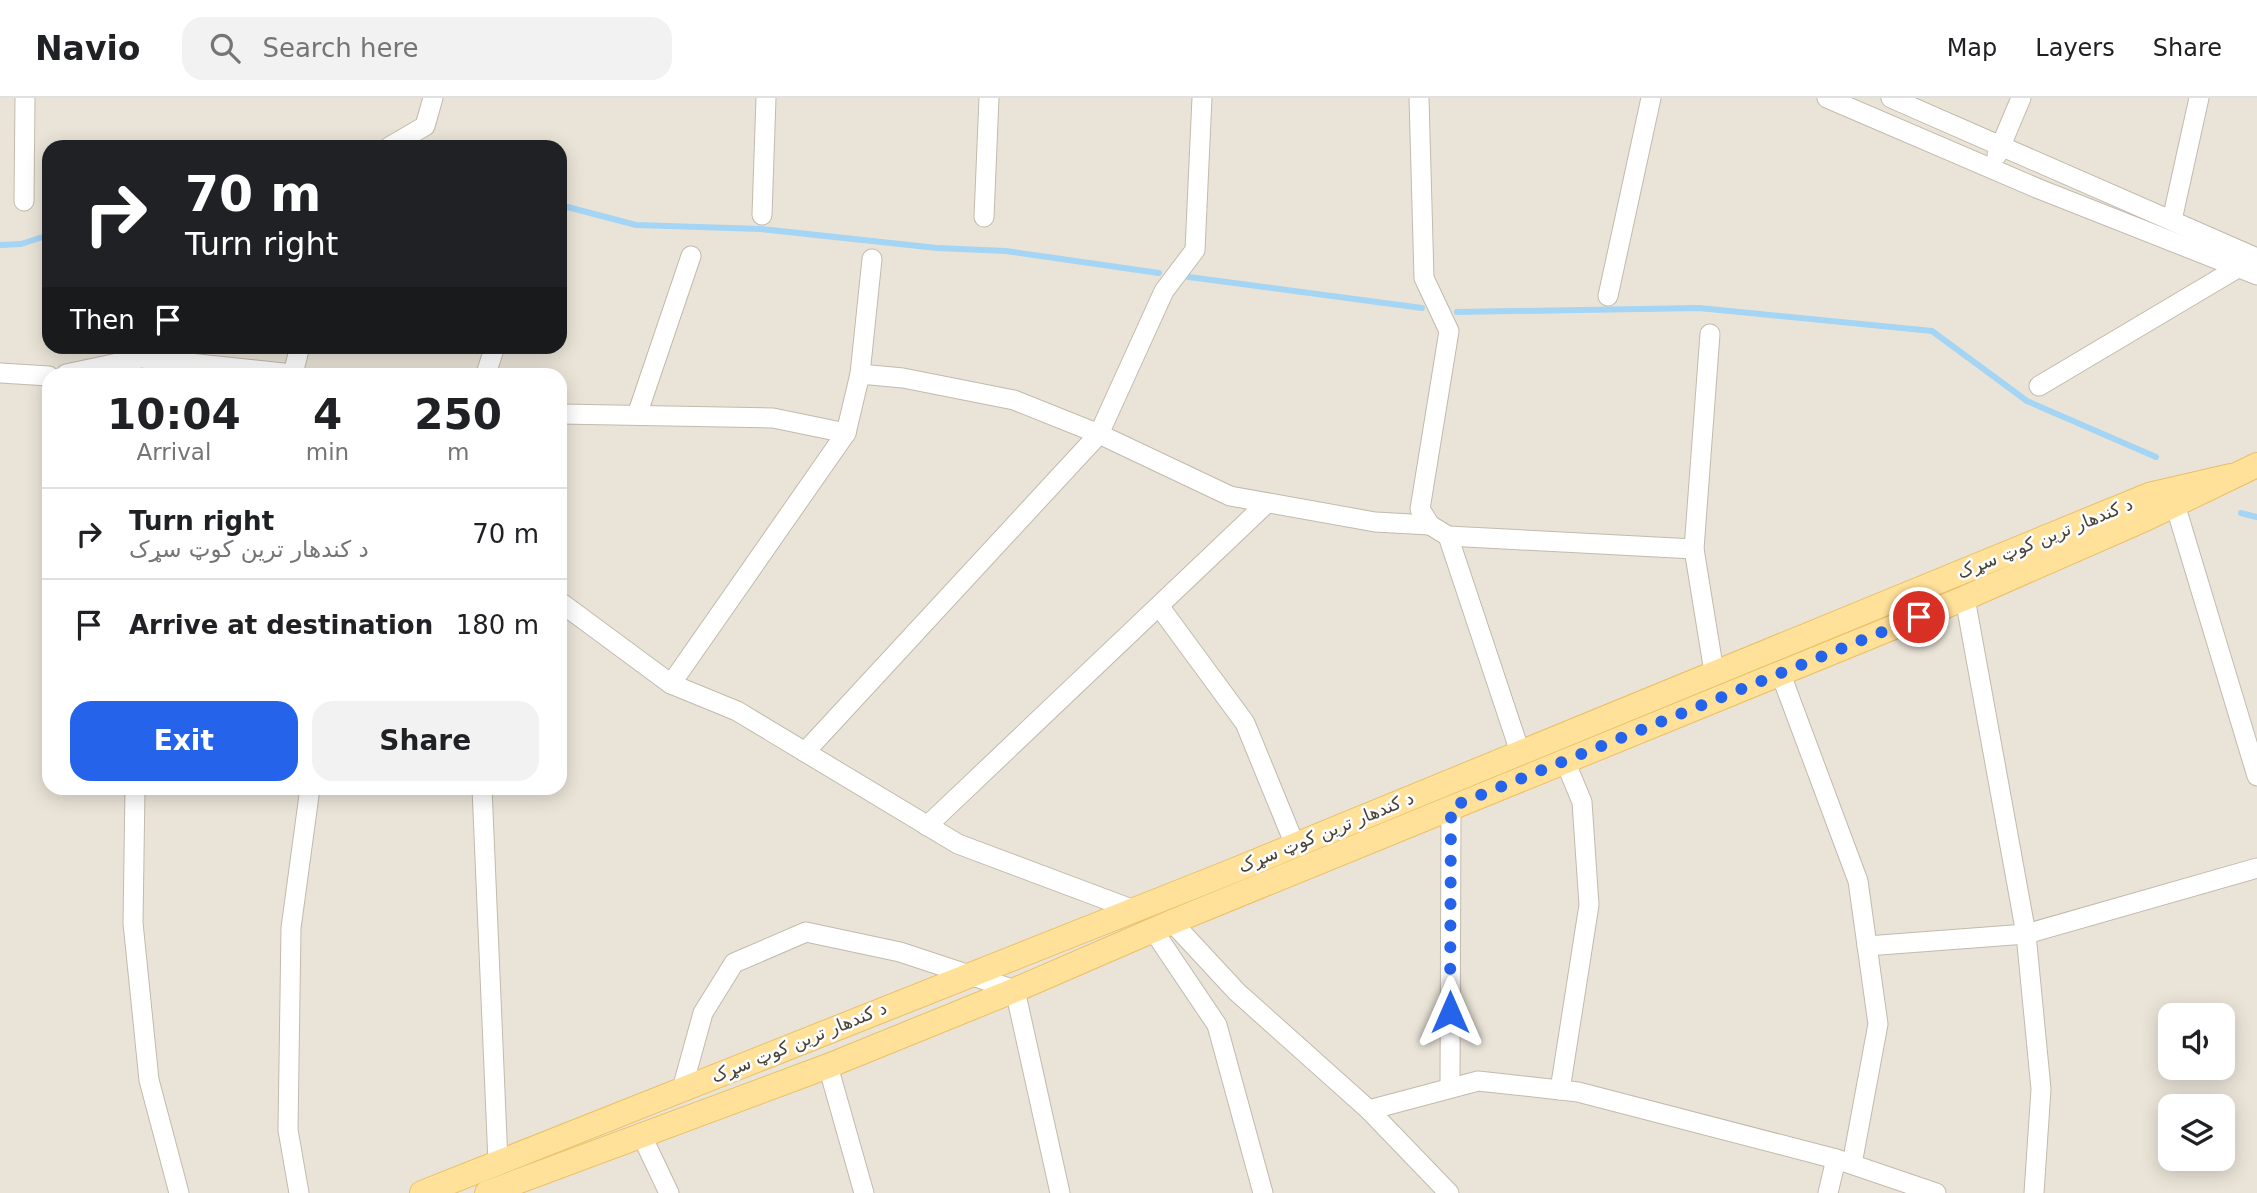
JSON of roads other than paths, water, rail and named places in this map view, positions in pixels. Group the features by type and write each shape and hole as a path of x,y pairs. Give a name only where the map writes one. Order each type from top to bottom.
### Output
{"main road":[{"name":"د کندهار ترين کوټ سړک","path":"496,1191 641,1134 828,1066 1015,990 1451,807 1965,598 2173,497 2257,465"},
{"name":"د کندهار ترين کوټ سړک","path":"422,1193 1295,845 2149,495 2173,497"}],"street":[{"path":"24,201 25,98"},
{"path":"401,140 425,126 433,98"},
{"path":"762,215 766,98"},
{"path":"984,217 989,98"},
{"path":"805,752 1099,434 1164,291 1195,250 1202,98"},
{"path":"1419,98 1424,278 1449,331 1420,509 1430,525 1448,536 1694,549"},
{"path":"1608,296 1651,98"},
{"path":"1891,98 2172,220 2256,262"},
{"path":"1991,168 2021,98"},
{"path":"2172,220 2199,98"},
{"path":"1830,99 2237,268"},
{"path":"637,415 691,256"},
{"path":"671,684 846,433 860,374 872,259"},
{"path":"2039,386 2237,268 2256,262"},
{"path":"1710,334 1694,549 1714,672"},
{"path":"122,368 179,368"},
{"path":"0,373 42,376"},
{"path":"860,374 903,379 1014,400 1099,434 1230,496 1375,523 1430,525"},
{"path":"567,414 772,418 846,433"},
{"path":"2173,497 2257,776"},
{"path":"927,826 1267,503"},
{"path":"1448,536 1520,752"},
{"path":"1965,598 2026,934 2042,1089 2034,1193"},
{"path":"1159,606 1245,723 1295,845"},
{"path":"567,608 671,684 737,711 958,844 1134,910"},
{"path":"1780,672 1858,881 1878,1024 1844,1162 1828,1193"},
{"path":"1560,1090 1589,905 1582,802 1565,761"},
{"path":"135,795 132,923 149,1080 179,1193"},
{"path":"299,1193 288,1130 291,928 309,795"},
{"path":"482,795 498,1163"},
{"path":"1450,1088 1451,807"},
{"path":"1867,946 2026,934 2257,868"},
{"path":"1163,926 1369,1110 1449,1193"},
{"path":"1163,926 1217,1025 1263,1193"},
{"path":"682,1088 703,1013 734,963 806,932 900,952 1015,990 1060,1193"},
{"path":"828,1066 864,1193"},
{"path":"1369,1110 1478,1081 1578,1092 1844,1162 1936,1193"},
{"path":"641,1134 669,1193"}],"waterway":[{"path":"567,207 636,225 761,229 937,248 1006,251 1159,273"},
{"path":"0,245 21,244 42,237"},
{"path":"1181,276 1422,308"},
{"path":"1457,312 1699,308 1932,331 2027,401 2156,457"},
{"path":"2241,513 2257,517"}]}
